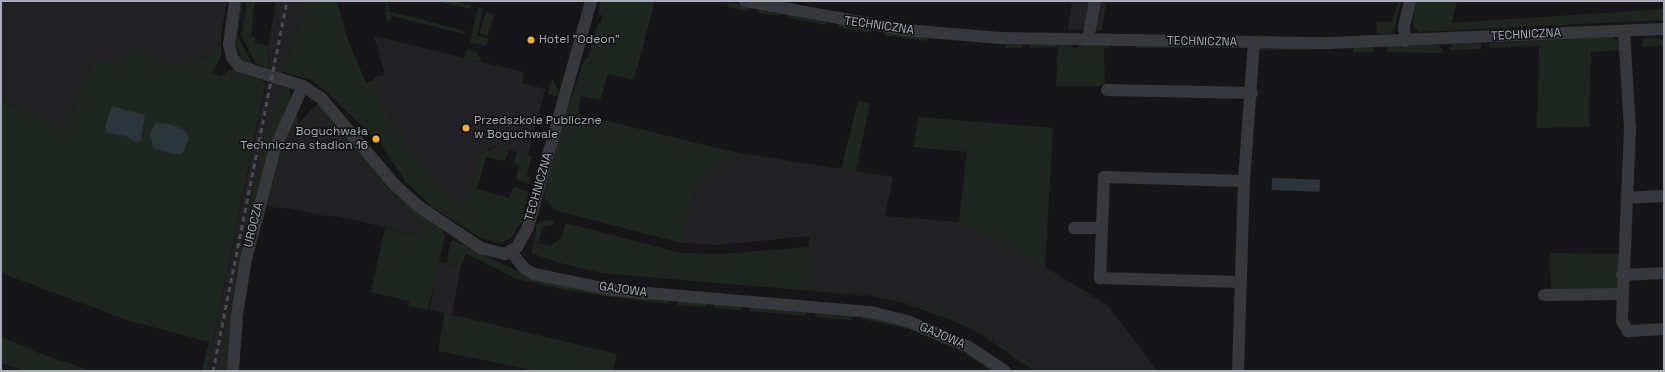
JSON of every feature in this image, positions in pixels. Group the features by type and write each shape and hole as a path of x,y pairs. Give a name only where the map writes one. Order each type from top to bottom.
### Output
{"street":[{"path":"235,1 229,44 235,62 244,70 303,86 321,98 395,185 418,206 481,248 497,254 511,252"},
{"name":"TECHNICZNA","path":"511,252 523,240 533,211 591,1"},
{"name":"TECHNICZNA","path":"745,1 783,5 919,32 993,37 1088,40 1254,42 1405,41 1664,30"},
{"path":"1088,40 1095,1"},
{"path":"1405,41 1404,27 1410,1"},
{"path":"1624,31 1630,128 1622,276 1622,320 1626,330 1664,329"},
{"path":"1238,371 1244,180 1252,93 1254,42"},
{"name":"UROCZA","path":"233,371 237,315 246,259 275,148 303,86"},
{"path":"1107,90 1252,93"},
{"path":"1240,282 1100,278 1104,177 1244,180"},
{"path":"1627,198 1664,196"},
{"path":"1074,228 1102,228"},
{"name":"GAJOWA","path":"511,252 525,269 534,274 613,290 758,300 878,314 907,321 967,346 1005,371"},
{"path":"1622,276 1664,273"},
{"path":"1544,295 1622,294"}],"shaded area":[{"path":"1,1 227,1 218,53 175,68 133,48 124,63 94,58 65,129 1,101"},
{"path":"241,1 243,1 237,36 255,68 242,59 235,43"},
{"path":"247,1 255,1 251,37 255,37 255,42 268,46 269,69 256,63 241,35"},
{"path":"276,1 306,1 283,72 252,196 218,371 207,371 270,68 268,46"},
{"path":"306,1 337,1 346,35 366,83 374,81 381,100 400,135 434,182 463,208 481,153 497,147 509,150 505,161 486,157 477,189 509,198 514,187 529,192 521,223 510,239 499,243 481,238 432,207 406,182 375,136 373,137 328,93 311,80 283,72"},
{"path":"436,1 452,1 471,5 470,9"},
{"path":"601,1 655,1 634,80 608,74 600,100 581,96 578,114 734,152 697,184 681,243 554,210 545,198 545,190 564,119 582,66 586,58 588,58 598,23 601,23 602,15 598,15"},
{"path":"1072,1 1107,1 1102,30 1068,30"},
{"path":"1398,1 1401,1 1394,30 1390,34 1377,34 1376,22 1392,22"},
{"path":"1415,1 1457,1 1452,23 1664,9 1664,20 1419,32 1413,27"},
{"path":"387,2 389,3 388,11 465,31 464,34 392,16 388,23 385,13"},
{"path":"728,2 749,6 748,11 727,7"},
{"path":"478,7 483,9 477,35 489,39 485,46 470,42"},
{"path":"759,9 781,13 780,16 758,13"},
{"path":"486,12 495,15 488,36 479,33"},
{"path":"789,15 826,22 826,25 788,18"},
{"path":"838,24 871,30 871,33 837,27"},
{"path":"885,32 928,37 928,41 884,35"},
{"path":"221,33 221,56 212,73 221,76 232,69 266,82 207,371 202,371 209,342 130,321 1,273 1,101 65,129 94,58 124,63 133,48 175,68 218,53"},
{"name":"Przedszkole Publiczne w Boguchwale","path":"374,36 524,72 522,83 545,89 528,155 497,147 489,148 463,208 434,182 400,135 381,100 373,78 385,74"},
{"path":"1612,37 1620,42 1621,50 1591,52 1589,127 1537,128 1539,46 1490,48 1490,43"},
{"path":"1643,38 1663,39 1664,45 1643,47"},
{"path":"1005,43 1023,44 1023,48 1005,48"},
{"path":"1481,43 1481,49 1449,50 1454,44"},
{"path":"1031,44 1071,45 1072,48 1079,48 1079,45 1109,45 1109,48 1104,48 1105,86 1056,86 1058,47 1031,48"},
{"path":"1136,45 1243,47 1136,48"},
{"path":"1439,45 1443,53 1387,52 1388,46"},
{"path":"1260,47 1313,47 1313,50 1260,50"},
{"path":"1353,47 1374,47 1374,52 1353,52"},
{"path":"467,50 476,51 482,61 463,59"},
{"path":"552,79 560,94 559,97 548,94"},
{"path":"279,86 289,88 291,98 273,140 230,371 218,371 252,196"},
{"path":"858,101 870,104 856,171 841,169"},
{"path":"319,103 424,217 443,230 444,239 428,310 408,306 409,301 371,292 385,228 422,237 424,225 383,183 316,105"},
{"path":"316,105 383,183 424,225 422,237 356,220 267,205 285,137"},
{"path":"112,106 145,115 141,140 136,142 126,136 107,133 105,127"},
{"path":"295,112 299,122 285,137 253,260 280,144"},
{"path":"919,117 1053,128 1045,267 959,222 967,152 913,147"},
{"path":"155,123 170,124 185,130 189,139 182,154 172,154 153,148 150,133"},
{"path":"517,152 532,156 527,175 530,179 529,184 516,179 519,166 514,163"},
{"path":"734,152 893,177 885,216 959,222 1045,267 1107,305 1158,371 1038,371 1024,358 951,315 886,297 808,289 809,236 718,245 681,243 697,184"},
{"path":"1272,178 1320,180 1320,192 1272,190"},
{"path":"544,220 554,221 553,225 542,227 539,243 551,246 561,238 566,223 681,253 722,254 809,247 808,289 886,297 951,315 1024,358 1038,371 1034,371 979,333 951,320 904,303 871,296 601,273 556,262 531,253 537,227 535,226"},
{"path":"453,240 534,279 669,300 668,304 576,292 517,279 466,254 461,266 447,263 450,242"},
{"path":"1550,253 1621,254 1620,285 1610,293 1551,292"},
{"path":"438,262 461,266 452,314 429,310"},
{"path":"678,299 706,302 706,307 677,305"},
{"path":"714,303 742,305 742,310 714,308"},
{"path":"751,306 806,310 806,316 750,311"},
{"path":"816,311 853,315 852,320 815,317"},
{"path":"445,313 617,354 613,371 537,371 438,351"},
{"path":"863,316 897,321 967,354 968,352 1001,371 991,371 968,355 913,330 862,319"},
{"path":"1,336 36,352 91,371 25,371 1,363"}],"railway":[{"path":"213,371 287,1"}],"place":[{"name":"Hotel \"Odeon\"","path":"531,40"},
{"name":"Przedszkole Publiczne w Boguchwale","path":"466,128"},
{"name":"Boguchwała Techniczna stadion 16","path":"376,139"}]}
